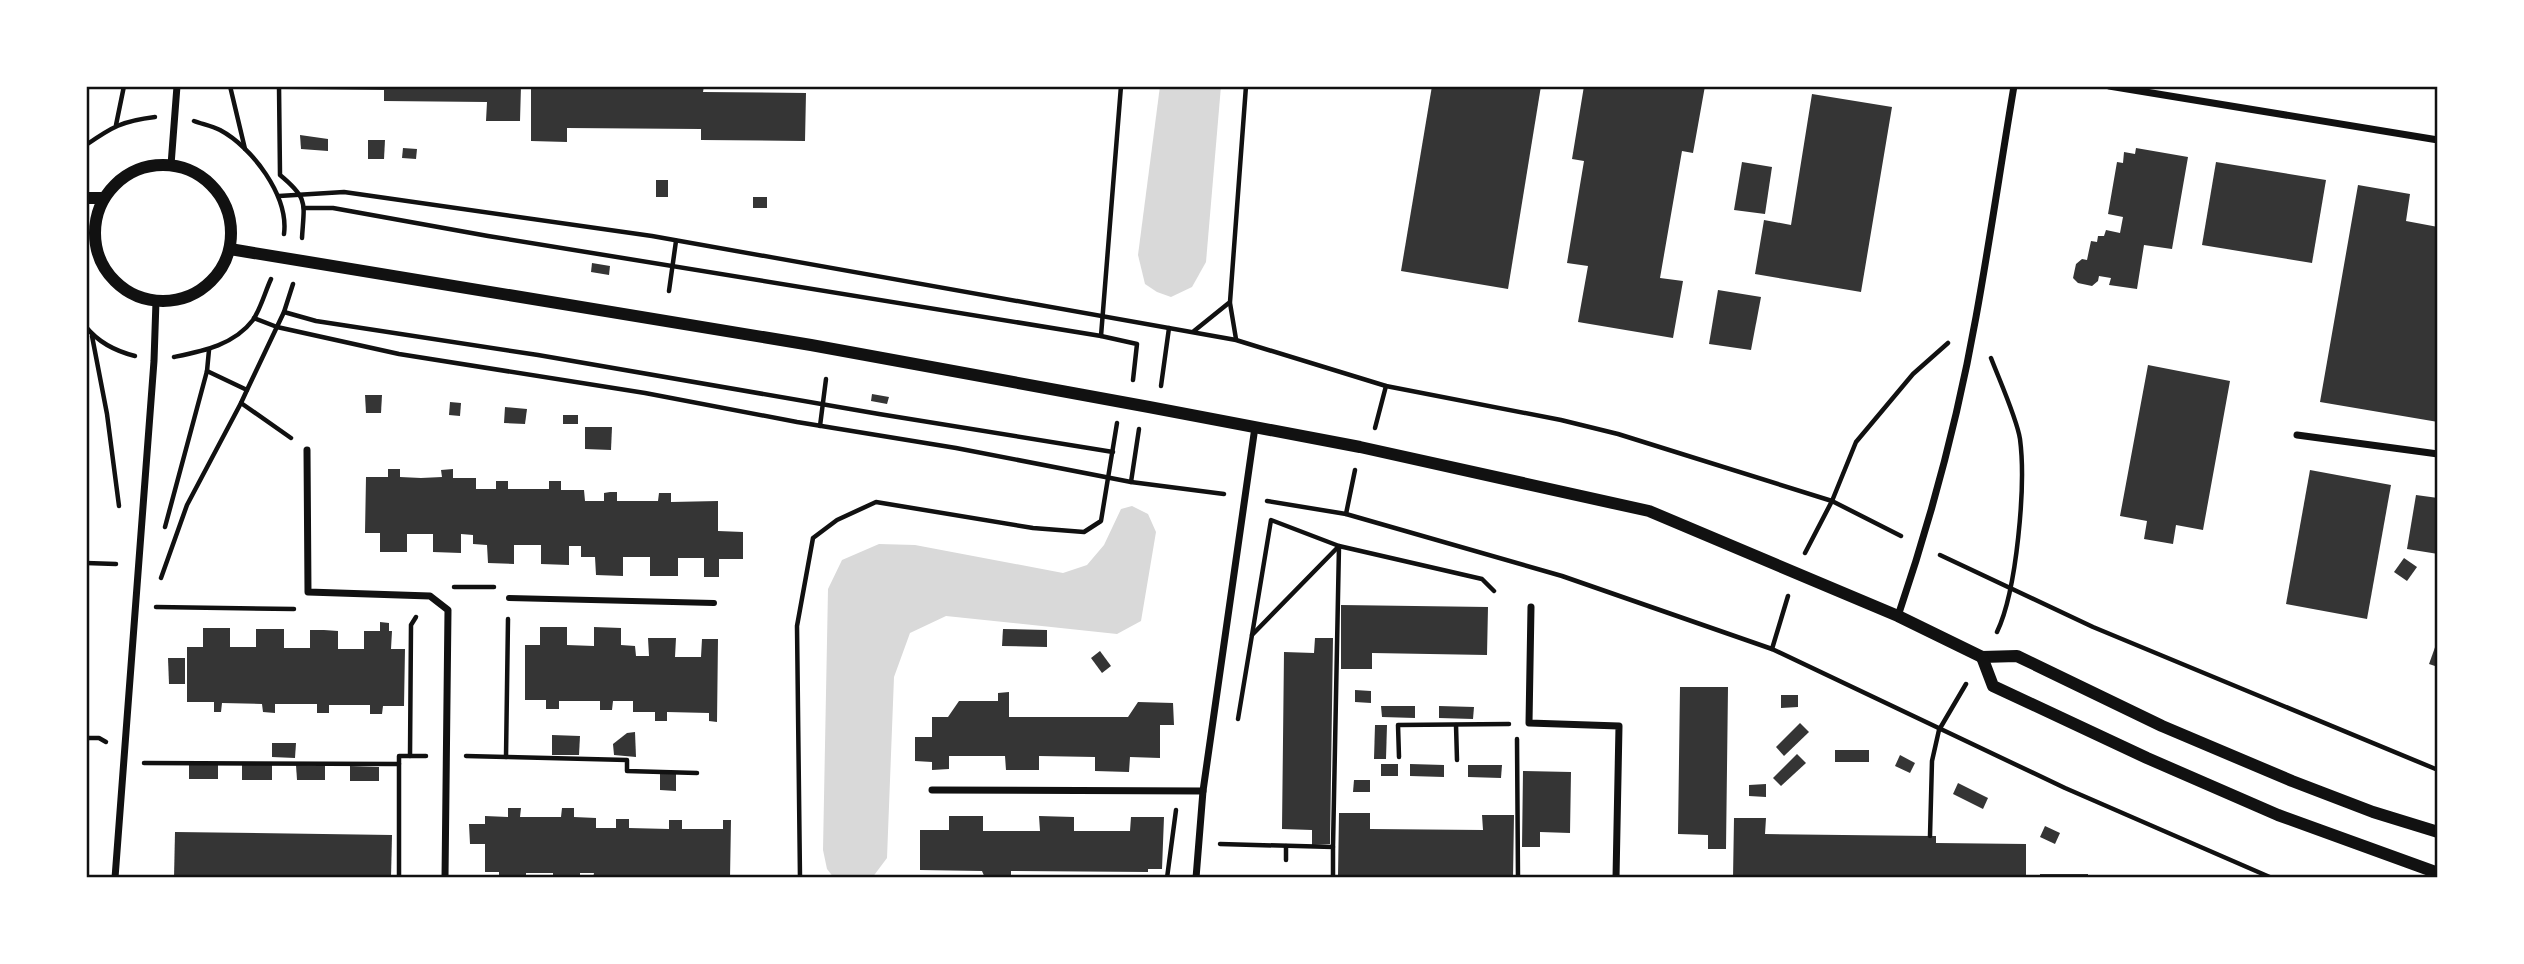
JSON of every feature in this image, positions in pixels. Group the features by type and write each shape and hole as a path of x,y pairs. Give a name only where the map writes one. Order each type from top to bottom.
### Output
{"street":[{"path":"171,165 177,86"},
{"path":"1898,616 1922,546 1976,319 2014,86"},
{"path":"2109,86 2438,140"},
{"path":"171,165 193,172 211,186 226,209 230,249 220,270 200,290 181,299 156,301 132,294 115,282 103,267 90,242 96,216 104,198 120,180 141,168 171,165"},
{"path":"86,198 104,198"},
{"path":"230,249 811,345 1360,447 1649,511 1898,616 1982,657 2017,656 2162,726 2292,782 2373,812 2438,832"},
{"path":"114,878 155,361 156,301"},
{"path":"1196,878 1203,791 1255,427"},
{"path":"2297,435 2438,454"},
{"path":"307,450 308,592 430,596 449,610 445,878"},
{"path":"509,598 714,603"},
{"path":"1531,607 1529,723 1619,726 1616,878"},
{"path":"1982,657 1993,686 2278,815 2438,873"},
{"path":"932,790 1203,791"}],"path":[{"path":"116,125 124,86"},
{"path":"230,86 245,150"},
{"path":"304,208 333,208 1101,336 1121,86"},
{"path":"1236,340 1230,302 1246,86"},
{"path":"279,196 344,192 676,241 1193,331 1236,340 1386,386 1561,420 1618,434 1832,501 2093,627 2438,770"},
{"path":"669,291 676,241"},
{"path":"1193,331 1230,302"},
{"path":"284,312 316,321 538,355 1113,452"},
{"path":"254,318 277,327 399,354 645,393 1109,477 1346,514 1537,568 1772,649 1939,730 2272,878"},
{"path":"1772,649 1794,573 1832,501 1856,442 1913,373 1976,319 2020,438 2021,502 2010,588"},
{"path":"92,335 107,414 119,505 140,550"},
{"path":"165,528 207,371 209,350"},
{"path":"820,425 826,379"},
{"path":"160,587 187,505 247,390"},
{"path":"242,403 307,450"},
{"path":"800,878 797,626 813,538 837,520 876,502 1033,528 1084,532 1101,521 1109,477"},
{"path":"1237,726 1271,520 1339,546 1482,579 1494,591"},
{"path":"1252,635 1339,546"},
{"path":"1333,878 1339,546"},
{"path":"86,563 138,565"},
{"path":"410,756 411,625 430,596"},
{"path":"158,607 159,597"},
{"path":"1456,724 1457,760"},
{"path":"1399,757 1398,725 1517,724"},
{"path":"1930,836 1932,761 1939,730"},
{"path":"86,738 99,738 144,762 399,764"},
{"path":"1517,738 1518,878"},
{"path":"506,757 627,760 627,771 697,773"},
{"path":"1219,844 1221,831"},
{"path":"1199,843 1333,847"},
{"path":"1286,846 1286,860"}],"shaded area":[{"path":"1160,86 1221,86 1206,262 1192,287 1171,297 1145,284 1138,255"},
{"path":"1132,506 1148,514 1156,532 1141,621 1117,634 946,616 910,633 894,677 887,858 872,878 834,878 827,869 823,850 828,589 842,560 879,544 915,545 1063,573 1087,565 1104,545 1121,509"}],"building":[{"path":"282,86 521,86 520,121 486,121 487,102 384,101 384,90 282,89"},
{"path":"531,86 704,86 703,92 806,93 805,141 701,140 701,129 567,128 567,142 531,141"},
{"path":"1432,86 1541,86 1508,289 1401,271"},
{"path":"1584,86 1636,89 1636,86 1705,86 1693,153 1682,151 1660,278 1683,281 1673,338 1578,322 1588,266 1567,263 1584,161 1572,159"},
{"path":"1812,94 1892,107 1861,292 1755,274 1764,220 1791,225"},
{"path":"300,135 328,139 328,151 301,149"},
{"path":"368,140 385,140 384,159 368,159"},
{"path":"403,148 417,149 416,159 402,158"},
{"path":"2136,148 2188,157 2172,249 2144,245 2137,289 2109,285 2111,278 2099,276 2092,286 2078,283 2073,278 2076,264 2082,259 2087,260 2091,241 2097,242 2098,236 2104,236 2106,230 2120,233 2123,217 2108,214 2117,162 2123,163 2124,152 2135,154"},
{"path":"1742,162 1772,167 1765,214 1734,210"},
{"path":"2216,162 2326,180 2312,263 2202,245"},
{"path":"656,180 668,180 668,197 656,197"},
{"path":"2358,185 2410,194 2406,221 2438,227 2438,422 2320,402"},
{"path":"753,197 767,197 767,208 753,208"},
{"path":"592,263 610,266 609,275 591,272"},
{"path":"1718,290 1761,297 1751,350 1709,344"},
{"path":"2148,365 2230,381 2203,530 2176,525 2173,544 2144,539 2147,521 2120,516"},
{"path":"872,394 889,397 887,404 871,401"},
{"path":"365,395 382,395 381,413 366,413"},
{"path":"450,402 461,403 460,416 449,415"},
{"path":"505,407 527,409 525,424 504,423"},
{"path":"563,415 578,415 578,424 563,424"},
{"path":"585,427 612,427 611,450 585,449"},
{"path":"388,469 400,469 400,477 421,478 442,477 441,470 453,469 453,478 476,478 476,489 496,489 496,481 508,481 508,489 549,489 549,481 561,481 561,490 584,490 585,501 604,501 604,493 617,492 617,501 658,501 659,493 671,493 671,502 718,501 718,531 743,532 743,559 719,559 719,577 704,577 704,558 678,558 678,576 650,576 650,557 623,557 623,576 596,575 595,557 581,557 581,546 569,546 569,565 541,564 541,545 514,545 514,564 488,563 487,545 473,544 473,535 461,534 461,553 433,552 433,534 407,534 407,552 380,552 380,533 365,533 366,477 388,477"},
{"path":"2310,470 2391,485 2367,619 2286,604"},
{"path":"2416,495 2438,498 2438,554 2407,549"},
{"path":"2404,558 2417,567 2407,581 2394,572"},
{"path":"1341,605 1488,607 1487,655 1372,653 1372,669 1341,669"},
{"path":"380,622 389,623 389,631 392,631 391,649 405,649 404,706 383,706 382,714 370,714 370,705 329,705 329,713 317,713 317,704 275,704 275,713 263,712 262,704 222,703 221,712 214,712 214,702 187,702 187,647 203,647 203,628 230,628 230,647 256,647 256,629 284,629 284,648 310,648 310,630 324,630 338,631 338,649 364,649 364,631 380,631"},
{"path":"540,627 567,627 567,645 594,646 594,627 621,628 621,645 635,646 636,656 649,656 648,638 676,638 675,657 701,657 702,639 718,639 717,722 709,721 709,713 667,712 667,721 655,721 655,712 633,712 633,701 613,701 612,710 600,710 600,701 559,701 559,709 546,709 546,700 525,700 525,645 540,645"},
{"path":"1003,629 1047,630 1047,647 1002,646"},
{"path":"1315,638 1333,638 1330,844 1312,845 1312,830 1282,829 1284,652 1314,653"},
{"path":"2438,639 2438,667 2429,664"},
{"path":"1100,651 1111,666 1102,673 1091,658"},
{"path":"168,658 185,658 185,684 169,684"},
{"path":"1680,687 1728,687 1726,849 1708,849 1708,835 1678,834"},
{"path":"1355,690 1371,691 1371,703 1355,702"},
{"path":"1009,692 1009,717 1128,717 1138,702 1173,703 1174,725 1160,725 1160,758 1130,757 1129,772 1095,771 1095,757 1039,756 1039,770 1006,770 1005,756 949,756 949,769 932,770 932,762 915,761 915,737 932,737 932,717 948,717 959,701 998,701 998,693"},
{"path":"1781,695 1798,695 1798,707 1781,708"},
{"path":"1381,706 1415,706 1415,718 1382,717"},
{"path":"1439,706 1474,707 1473,719 1439,718"},
{"path":"1800,723 1809,732 1784,756 1776,747"},
{"path":"1375,725 1387,725 1386,759 1374,759"},
{"path":"635,732 636,757 614,755 613,744 627,733"},
{"path":"552,735 580,736 579,755 552,755"},
{"path":"272,743 296,743 295,758 272,757"},
{"path":"1835,750 1869,750 1869,762 1835,762"},
{"path":"1797,754 1806,763 1781,786 1773,778"},
{"path":"1900,755 1915,763 1910,773 1895,766"},
{"path":"189,764 218,765 218,779 189,779"},
{"path":"1381,764 1398,764 1398,776 1381,776"},
{"path":"1410,764 1444,765 1444,777 1410,776"},
{"path":"242,765 272,765 272,780 242,780"},
{"path":"296,765 325,766 325,780 297,780"},
{"path":"1468,765 1502,765 1501,778 1468,777"},
{"path":"350,766 379,767 379,781 350,781"},
{"path":"1523,771 1571,772 1570,833 1540,832 1540,847 1522,847"},
{"path":"660,773 676,773 676,791 660,790"},
{"path":"1354,780 1370,780 1370,792 1353,792"},
{"path":"1958,783 1988,798 1983,809 1953,794"},
{"path":"1766,784 1766,797 1749,796 1749,785"},
{"path":"508,808 521,808 520,817 561,817 562,808 574,808 574,817 596,818 596,828 616,828 616,819 629,819 629,828 669,829 669,820 682,820 682,829 723,829 723,820 731,820 730,878 593,878 594,873 580,873 580,878 553,878 553,873 526,873 526,878 499,878 499,872 485,872 485,844 470,844 469,824 485,824 485,816 508,817"},
{"path":"1339,813 1370,813 1370,829 1483,830 1482,815 1514,815 1513,878 1338,876"},
{"path":"949,816 983,816 983,831 1040,831 1039,816 1074,817 1074,831 1130,831 1131,817 1164,817 1162,869 1148,869 1148,872 1011,871 1011,878 985,878 982,871 920,870 920,830 949,830"},
{"path":"1734,818 1766,818 1765,834 1936,836 1936,843 2026,844 2026,878 1733,878"},
{"path":"2045,826 2060,833 2055,844 2040,837"},
{"path":"175,832 392,835 391,878 174,878"},
{"path":"2040,874 2088,874 2088,878 2040,878"}]}
